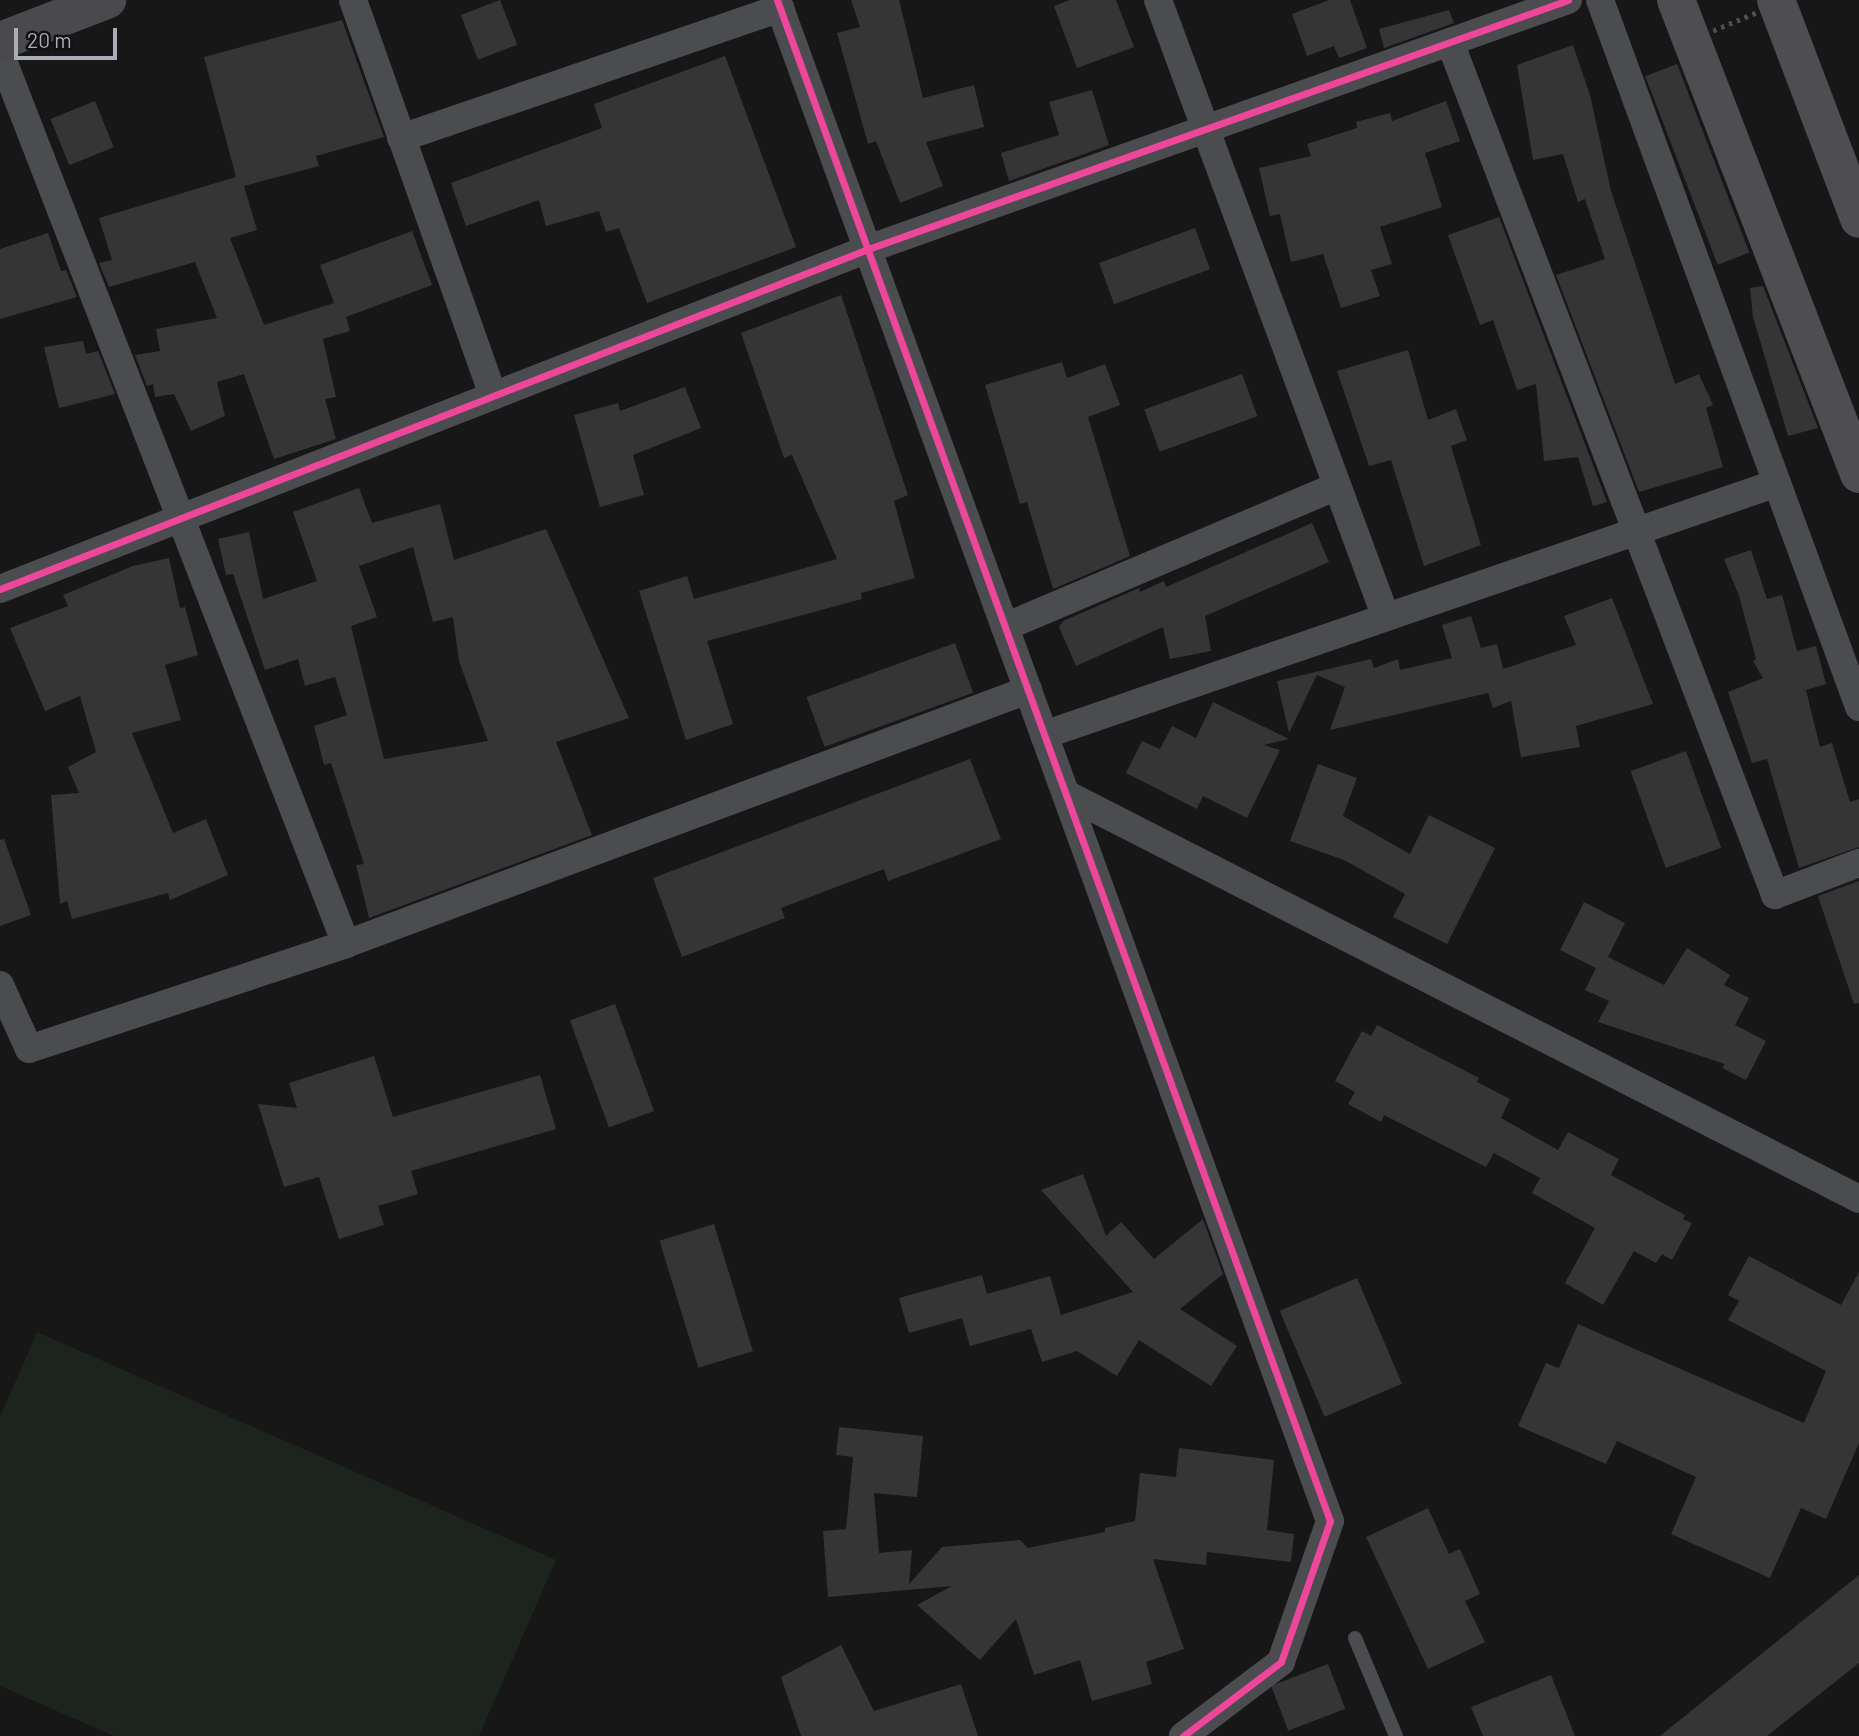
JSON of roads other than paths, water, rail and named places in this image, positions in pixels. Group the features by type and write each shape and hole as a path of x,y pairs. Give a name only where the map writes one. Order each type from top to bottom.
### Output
{"highway":[{"path":"1675,0 1859,474"},
{"path":"1776,0 1859,219"}],"main road":[{"path":"0,41 107,0"}],"street":[{"path":"353,0 493,396"},
{"path":"1158,0 1385,615"},
{"path":"0,589 867,249 1568,0"},
{"path":"1600,0 1859,707"},
{"path":"401,138 779,4 1330,1521 1281,1662 1184,1736"},
{"path":"1450,42 1774,895 1859,863"},
{"path":"0,53 346,944"},
{"path":"1044,735 1385,615 1777,483"},
{"path":"1005,628 1337,486"},
{"path":"0,985 29,1049 346,944 1028,690"},
{"path":"1066,794 1859,1199"}],"lane":[{"path":"1355,1638 1396,1736"}]}
